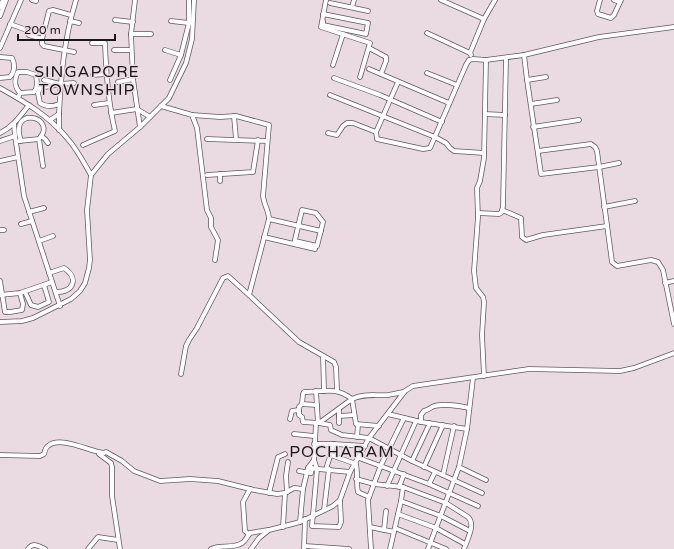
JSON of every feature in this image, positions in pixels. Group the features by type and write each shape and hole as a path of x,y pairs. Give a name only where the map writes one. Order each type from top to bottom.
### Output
{"street":[{"path":"0,7 3,0"},
{"path":"0,16 6,0"},
{"path":"0,48 21,0"},
{"path":"60,130 58,114 64,50 71,15 76,0"},
{"path":"135,0 131,34 131,50 133,79 140,127"},
{"path":"170,80 181,55 189,23 189,0"},
{"path":"0,322 22,321 33,318 60,306 80,291 88,274 90,260 87,210 92,175 108,154 140,127 169,98 186,63 192,39 194,0"},
{"path":"352,8 354,0"},
{"path":"442,0 484,19"},
{"path":"470,53 484,19 495,0"},
{"path":"600,0 597,11 598,14 611,18 614,15 620,1 614,0"},
{"path":"360,77 369,48 369,42 321,27 328,1 368,11"},
{"path":"71,15 53,10 49,11 42,39 42,46 74,52"},
{"path":"324,14 367,22 366,34 323,25 324,14"},
{"path":"115,20 133,22"},
{"path":"70,21 79,23"},
{"path":"171,21 189,23"},
{"path":"10,24 24,29"},
{"path":"398,82 376,132 376,138 422,149 430,148 468,62 473,59 486,60 524,56 604,36 674,27"},
{"path":"427,33 470,53 473,59"},
{"path":"131,34 151,34"},
{"path":"333,65 343,34"},
{"path":"29,35 42,39"},
{"path":"84,145 115,132 109,103 105,43 92,43"},
{"path":"369,48 385,56 386,58 381,74"},
{"path":"114,50 131,50"},
{"path":"165,50 181,55"},
{"path":"524,56 540,173 599,167 619,163"},
{"path":"0,57 12,58 15,64 13,74 10,77 0,78"},
{"path":"478,213 499,214 502,210 504,193 506,58"},
{"path":"484,376 482,335 484,302 483,297 476,288 474,277 478,213 477,188 480,181 484,153 486,60"},
{"path":"368,69 449,103"},
{"path":"18,72 27,72 36,75 37,82 34,92 20,93 15,83 18,72"},
{"path":"427,73 457,86"},
{"path":"93,75 106,74"},
{"path":"527,80 546,77"},
{"path":"334,78 390,99 442,122"},
{"path":"118,82 133,79"},
{"path":"44,80 60,84"},
{"path":"59,104 54,106 44,106 40,103 38,93 40,88 74,83"},
{"path":"0,88 18,98 50,120 68,139 92,175"},
{"path":"18,98 20,93"},
{"path":"330,96 435,137 446,143 454,151 484,153"},
{"path":"531,104 557,100"},
{"path":"94,105 109,103"},
{"path":"0,134 14,124 28,105"},
{"path":"161,106 192,115 220,117 234,116 269,125 263,196 269,219 249,295"},
{"path":"111,113 137,109 150,117"},
{"path":"50,120 58,114"},
{"path":"485,114 505,115"},
{"path":"192,115 197,128 207,210 211,218 211,227 218,240 215,260"},
{"path":"234,116 236,139"},
{"path":"21,141 19,128 23,119 40,119 43,132 40,138 43,166"},
{"path":"533,127 579,120"},
{"path":"328,133 337,135 345,124 350,122 376,132"},
{"path":"14,124 24,196 60,306"},
{"path":"0,140 15,136"},
{"path":"16,142 40,138 45,139 48,143"},
{"path":"207,138 267,141"},
{"path":"207,175 253,172 258,140"},
{"path":"538,151 591,144 595,147 597,151 604,207 614,264 620,266 655,260 660,265 674,324"},
{"path":"0,161 18,157"},
{"path":"220,174 220,181"},
{"path":"604,207 635,202"},
{"path":"29,212 44,208"},
{"path":"264,237 294,243 317,246 323,221 316,213 302,210 294,243"},
{"path":"502,210 521,218 522,236 524,240 543,235 607,226"},
{"path":"269,219 321,231"},
{"path":"21,224 32,221"},
{"path":"39,241 54,236"},
{"path":"294,243 315,249"},
{"path":"49,273 64,268 73,280 73,285 69,289 63,292 56,292"},
{"path":"181,374 186,346 223,278 226,276 231,278 299,342 331,360 335,364 337,390"},
{"path":"0,281 1,295 5,310 10,312 22,310 23,304 20,293"},
{"path":"665,283 674,281"},
{"path":"1,295 25,292 52,282"},
{"path":"25,292 31,305 38,307 49,302 44,285"},
{"path":"316,391 318,423 314,436 314,460 317,469 312,526 339,526 341,522 340,500 350,473 369,438 405,392 413,386 529,369 620,371 634,368 674,354"},
{"path":"323,356 324,391"},
{"path":"428,549 455,481 459,467 467,429 473,378"},
{"path":"357,437 358,425 356,424 352,399 337,390 304,392 302,404 299,410 299,415 302,417 302,422 329,424 332,430 342,435 357,437 369,438 424,467 482,493"},
{"path":"318,423 352,399 364,395 388,395 405,392"},
{"path":"302,404 317,405"},
{"path":"386,486 400,455 424,411 433,407 454,406 469,408"},
{"path":"339,409 339,423"},
{"path":"290,418 292,411 299,410"},
{"path":"388,414 418,421 467,429"},
{"path":"339,416 354,415"},
{"path":"371,549 367,502 368,496 388,448 404,418"},
{"path":"412,461 430,423"},
{"path":"358,425 379,426"},
{"path":"424,467 443,425"},
{"path":"443,475 454,426"},
{"path":"294,434 314,436"},
{"path":"342,435 342,444"},
{"path":"0,455 43,456 47,446 59,443 76,445 98,453 104,454 106,452 113,455 134,471 160,481 190,479 218,481 269,493 286,492 294,488 303,488"},
{"path":"314,444 365,446"},
{"path":"324,510 328,469 334,444"},
{"path":"98,453 111,463 112,467 112,496 120,549"},
{"path":"269,493 278,457 285,454"},
{"path":"331,455 356,464"},
{"path":"359,458 429,484 478,506"},
{"path":"300,522 303,488 314,460"},
{"path":"283,527 288,462"},
{"path":"356,464 358,494 368,496"},
{"path":"459,467 486,480"},
{"path":"300,471 328,469 350,473 357,478 374,484 401,487 446,503 470,519 472,524 464,549"},
{"path":"429,484 435,472"},
{"path":"390,549 401,501 401,487 404,474"},
{"path":"249,534 246,530 243,502 250,489"},
{"path":"211,549 217,546 229,547 242,543 249,534 254,532 283,527 300,522 333,506 340,500"},
{"path":"401,501 441,516 470,531"},
{"path":"384,530 386,511"},
{"path":"398,514 436,528 465,544"},
{"path":"305,520 304,547 349,549"},
{"path":"370,527 384,530 395,530 431,542 446,549"},
{"path":"251,549 258,538 269,530"},
{"path":"88,549 98,537 118,540"},
{"path":"28,549 30,546 35,544 46,549"}],"district":[{"name":"SINGAPORE TOWNSHIP","path":"87,81"},
{"name":"POCHARAM","path":"342,452"}]}
